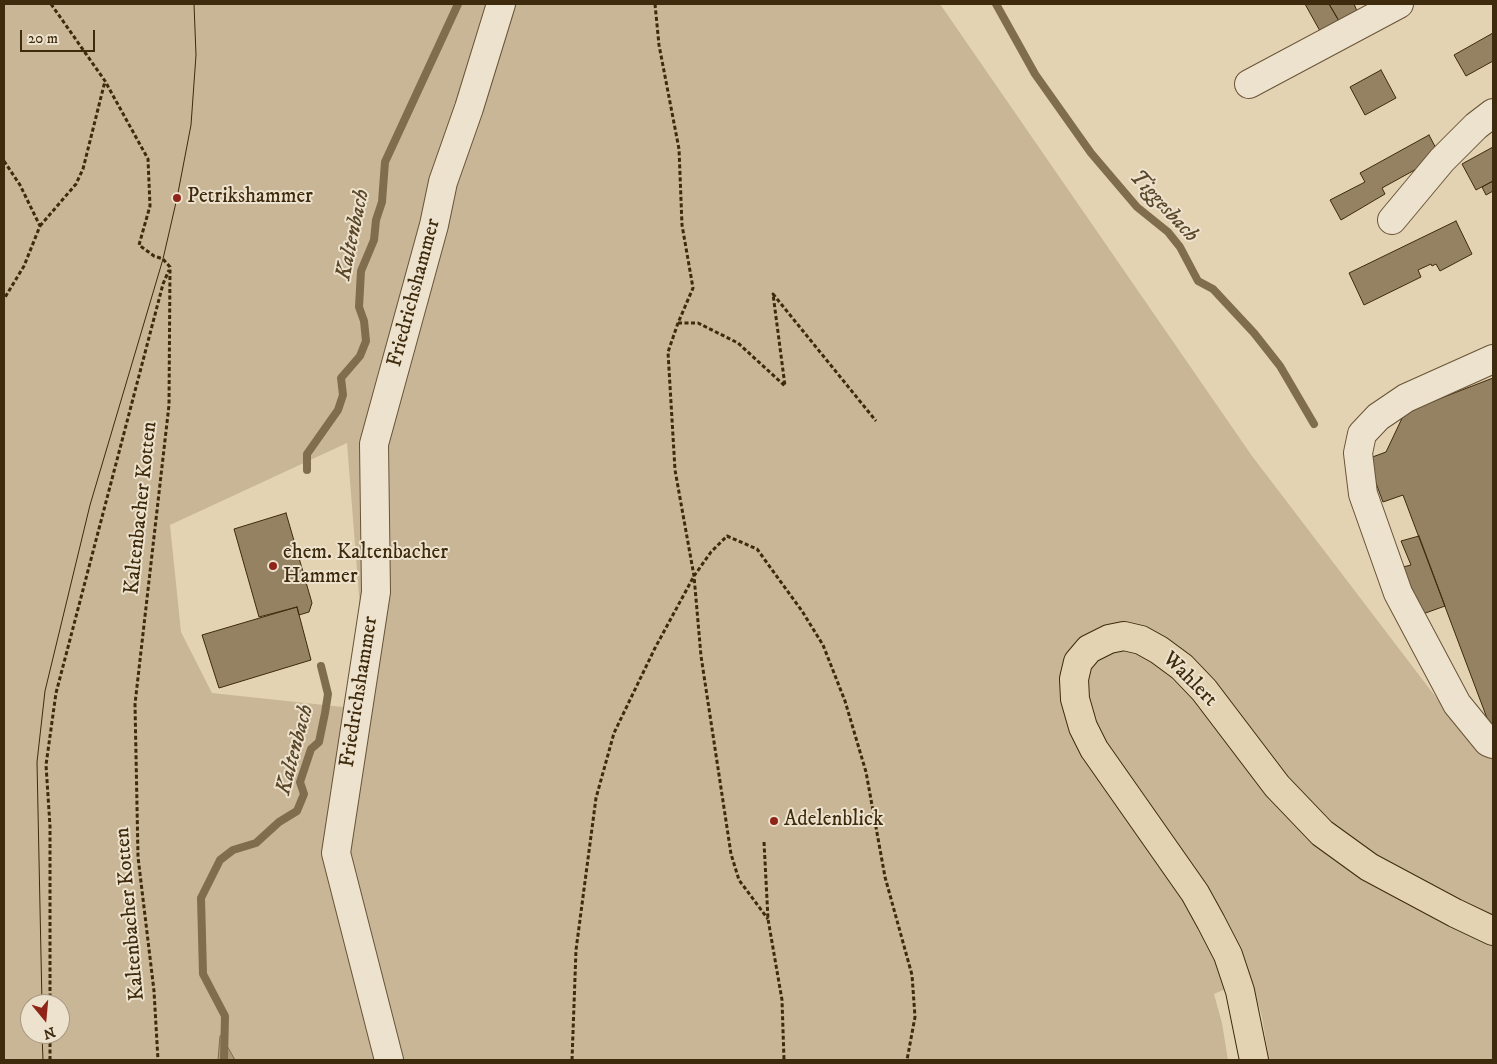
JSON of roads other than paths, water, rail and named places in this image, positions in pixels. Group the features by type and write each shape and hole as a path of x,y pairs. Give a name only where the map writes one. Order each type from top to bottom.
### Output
{"main road":[{"name":"Wahlert","path":"1254,1060 1240,991 1228,955 1195,894 1094,749 1083,727 1075,698 1074,679 1078,662 1089,649 1109,639 1124,636 1141,640 1159,650 1182,667 1204,690 1278,786 1322,833 1369,866 1455,913 1493,930"}],"street":[{"name":"Friedrichshammer","path":"389,1060 383,1029 336,853 376,592 374,444 434,225 443,182 469,108 501,4"},
{"path":"1249,84 1399,4"},
{"path":"1392,220 1442,160 1476,126 1493,113"},
{"path":"1493,359 1406,398 1378,417 1362,434 1358,452 1363,494 1398,593 1457,704 1488,742 1493,744"}],"waterway":[{"name":"Kaltenbach","path":"307,470 307,454 338,410 343,395 341,378 360,356 366,341 364,321 359,307 361,271 374,240 376,220 382,202 385,162 458,4"},
{"name":"Tiggesbach","path":"996,4 1035,74 1091,153 1137,207 1168,232 1180,247 1198,281 1213,289 1254,333 1280,366 1314,424"},
{"name":"Kaltenbach","path":"224,1060 225,1016 203,974 201,898 220,860 233,850 256,843 279,822 297,811 304,794 300,782 311,749 319,742 325,713 328,694 321,666"}],"tram line":[{"path":"42,994 37,762 45,691 90,505 163,259 177,198 191,125 196,55 194,4"},
{"path":"42,1044 43,1060"}],"place":[{"name":"Petrikshammer","path":"177,198"},
{"name":"ehem. Kaltenbacher Hammer","path":"273,566"},
{"name":"Adelenblick","path":"774,821"}]}
